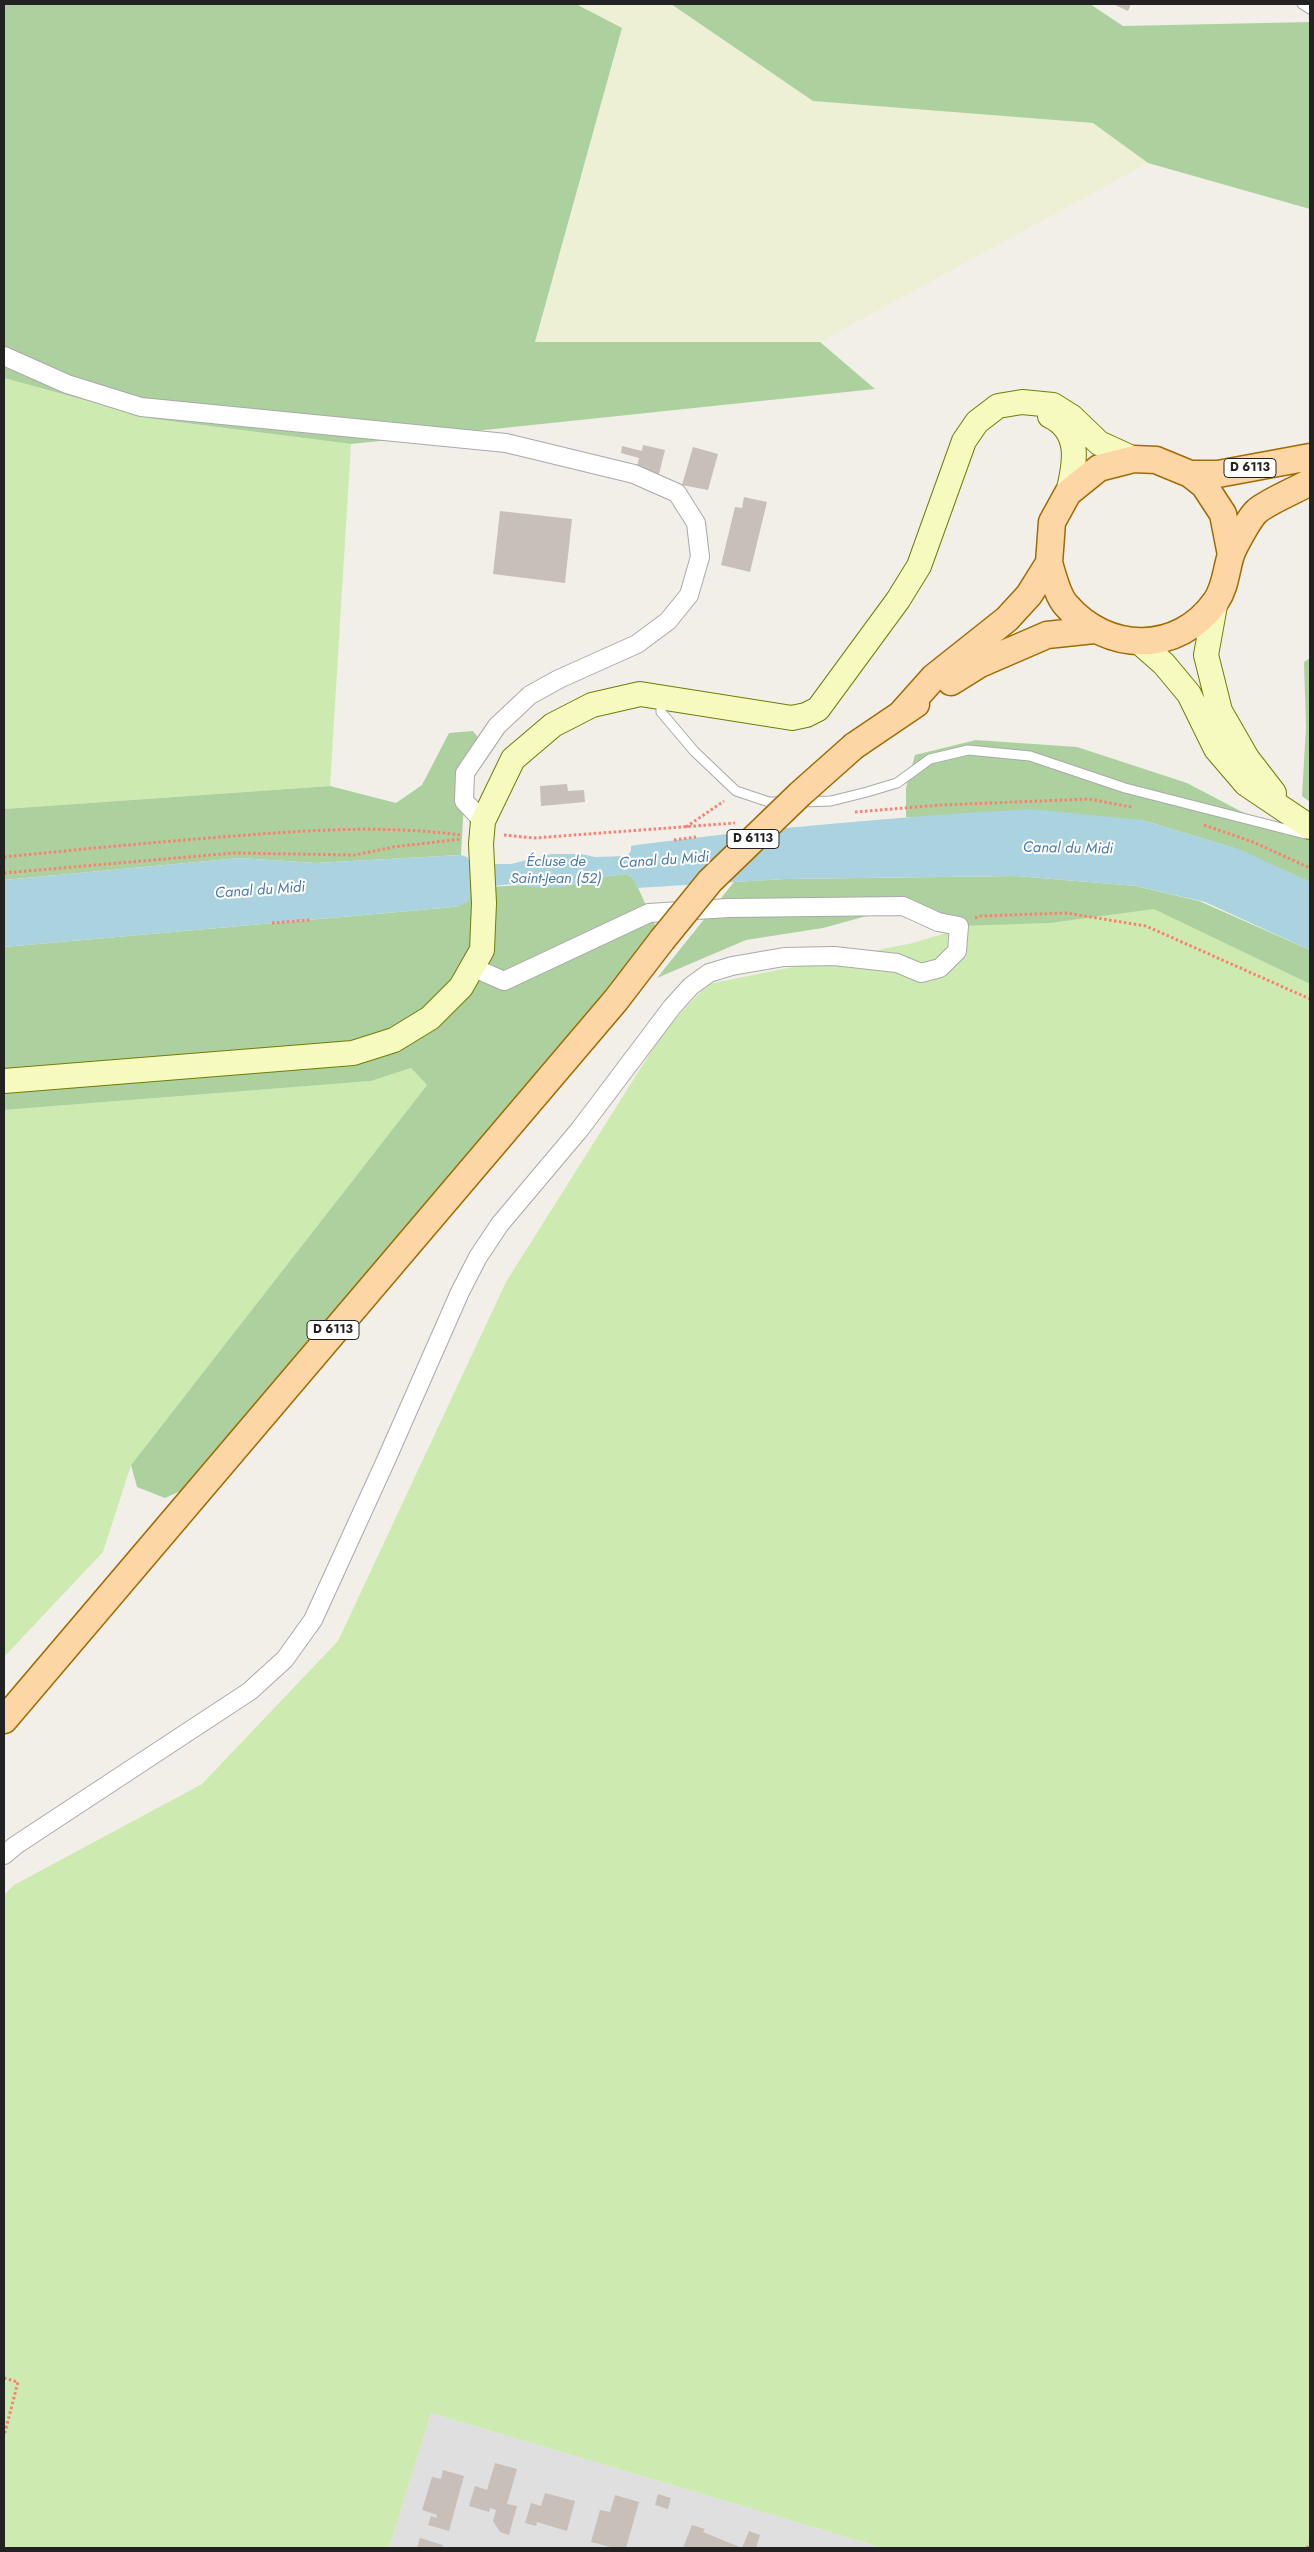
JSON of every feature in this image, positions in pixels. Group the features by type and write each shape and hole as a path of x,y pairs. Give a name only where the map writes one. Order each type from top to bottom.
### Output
{"main road":[{"name":"D 6113","path":"1190,474 1218,474 1310,457"},
{"path":"1134,459 1156,460 1190,474 1204,485 1223,514 1231,555 1226,578 1216,600 1196,622 1177,634 1140,642 1112,638 1094,630 1065,604 1048,562 1052,522 1068,493 1099,468 1134,459"},
{"name":"D 6113","path":"1231,555 1256,512 1310,482"},
{"name":"D 6113","path":"901,714 934,677 1007,619 1029,595 1048,562"},
{"name":"D 6113","path":"4,1720 609,1007 710,882 800,794 854,746 901,714 980,664 1047,635 1094,630"}],"street":[{"path":"4,356 67,384 141,407 506,444 634,474 677,493 696,523 699,548 700,557 689,596 668,621 637,644 559,679 530,695 497,726 465,773 464,801 482,834"},
{"path":"4,1081 353,1053 394,1040 430,1018 461,988 482,950 484,903 482,834 513,760 553,725 592,705 640,694 792,718 806,715 818,709 898,600 919,566 964,441 977,422 998,406 1022,402 1053,405 1072,417 1099,443 1134,459"},
{"path":"1022,402 1058,419 1070,434 1075,452 1074,467 1068,493"},
{"path":"1216,600 1206,655 1220,711 1247,758 1290,814"},
{"path":"1140,642 1164,664 1189,694 1216,749 1246,784 1310,827"},
{"path":"4,1855 16,1845 250,1691 285,1659 313,1620 460,1292 478,1257 500,1224 580,1129 672,1007 691,986 709,973 732,966 784,957 834,956 897,963 921,972 940,968 957,951 959,926 938,922 903,906 728,908 648,913 504,981 472,966"}],"lane":[{"path":"1302,4 1310,9"},
{"path":"660,697 661,712 694,751 736,791 769,802 831,801 898,782 930,759 968,750 1030,756 1125,788 1310,835"}],"path":[{"path":"686,827 712,811 736,791"},
{"path":"852,812 941,805 1089,799 1133,807"},
{"path":"4,857 107,846 349,828 422,829 534,838 744,822"},
{"path":"1196,823 1252,842 1310,868"},
{"path":"4,873 234,853 355,855 393,847 482,834"},
{"path":"674,840 696,837"},
{"path":"959,926 981,916 1066,913 1146,926 1310,1000"},
{"path":"272,923 310,920"},
{"path":"4,2378 18,2382 4,2436"},
{"path":"1307,2548 1310,2543"}],"shaded area":[{"path":"431,2413 883,2548 389,2548"}],"green space":[{"path":"4,4 576,4 622,28 535,342 820,342 875,389 351,444 154,419 4,378"},
{"path":"576,4 671,4 813,101 1093,123 1148,163 820,342 535,342 622,28"},
{"path":"671,4 1090,4 1123,26 1310,22 1310,209 1148,163 1093,123 813,101"},
{"path":"4,378 154,419 351,444 330,786 4,809"},
{"path":"1310,658 1310,802 1302,796 1306,727 1304,662"},
{"path":"473,731 484,745 464,801 461,855 315,863 240,858 4,880 4,809 330,786 396,803 422,785 449,733"},
{"path":"976,740 1077,747 1187,783 1286,835 1310,837 1310,882 1234,848 1142,820 906,817 906,788 915,755"},
{"path":"627,874 634,879 662,940 209,1478 165,1498 137,1487 131,1465 427,1085 411,1068 371,1081 4,1110 4,947 443,908 460,906 472,888 591,881 599,877"},
{"path":"1016,876 1136,886 1199,901 1310,950 1310,984 1154,909 1050,923 959,926 903,906 823,928 746,940 657,978 734,882 785,879"},
{"path":"1154,908 1310,984 1310,2548 883,2548 431,2413 389,2548 4,2548 4,1895 14,1885 202,1784 338,1641 506,1282 664,1031 708,984 913,943 975,924 1050,923"},
{"path":"411,1068 427,1085 131,1465 103,1552 4,1657 4,1110 370,1081"}],"water":[{"path":"1029,809 1142,820 1241,850 1310,882 1310,950 1205,902 1136,886 1016,876 785,879 637,888 634,879 627,874 599,877 565,887 537,888 513,884 472,888 469,901 460,906 443,908 4,947 4,880 240,858 315,863 461,855 467,857 471,864 511,864 551,854 581,854 595,857 627,856 631,851 631,846 734,833"}],"building":[{"path":"1113,4 1131,4 1128,11"},
{"path":"643,445 665,450 659,474 637,467 639,458 621,453 622,446 642,451"},
{"path":"693,447 718,454 708,490 682,485"},
{"path":"744,497 767,502 750,572 721,565 735,507 742,508"},
{"path":"500,511 572,519 565,583 493,574"},
{"path":"567,784 568,791 584,790 585,802 541,806 540,786"},
{"path":"495,2463 517,2469 507,2504 517,2506 509,2535 500,2532 493,2521 496,2510 490,2508 489,2512 469,2506 475,2486 487,2490"},
{"path":"443,2470 464,2476 449,2531 428,2525 431,2516 436,2518 437,2515 422,2510 432,2477 441,2479"},
{"path":"545,2493 575,2501 567,2531 537,2522 536,2526 525,2523 531,2503 541,2506"},
{"path":"658,2494 671,2498 668,2509 655,2505"},
{"path":"615,2495 639,2502 626,2548 614,2548 591,2542 600,2510 610,2512"},
{"path":"692,2525 705,2529 703,2532 742,2548 683,2548"},
{"path":"749,2531 760,2535 756,2548 742,2548"},
{"path":"420,2538 443,2545 442,2548 417,2548"}],"water label":[{"name":"Canal du Midi","path":"1068,849"},
{"name":"Canal du Midi","path":"664,861"},
{"name":"Écluse de Saint-Jean (52)","path":"556,870"},
{"name":"Canal du Midi","path":"260,891"}]}
